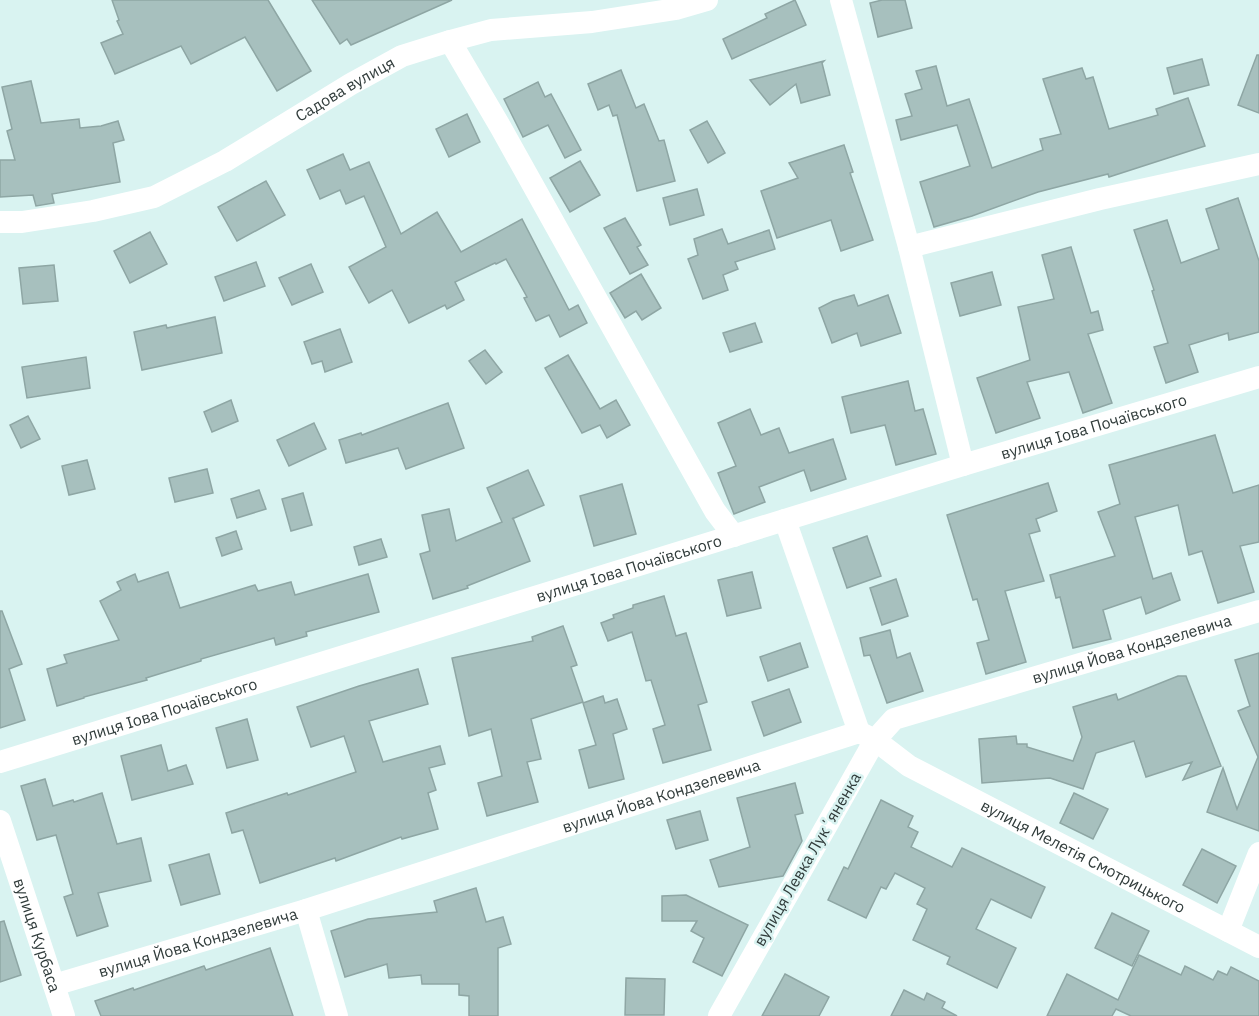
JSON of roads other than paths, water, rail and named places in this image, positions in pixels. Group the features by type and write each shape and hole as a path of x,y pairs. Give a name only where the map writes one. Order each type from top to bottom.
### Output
{"street":[{"name":"Садова вулиця","path":"0,222 22,222 83,213 154,197 225,161 351,84 402,56 450,40 491,30 592,22 676,9 707,0"},
{"path":"840,0 909,247 963,465"},
{"path":"450,40 715,511 734,536"},
{"path":"909,247 1259,164"},
{"name":"вулиця Іова Почаївського","path":"0,762 963,465 1259,377"},
{"path":"785,520 867,736"},
{"name":"вулиця Йова Кондзелевича","path":"54,985 306,910 867,736 894,719 1259,611"},
{"name":"вулиця Мелетія Смотрицького","path":"867,736 909,766 1259,947"},
{"name":"вулиця Левка Лукʼяненка","path":"719,1016 867,736"},
{"name":"вулиця Курбаса","path":"0,821 64,1016"},
{"path":"1228,931 1259,853"},
{"path":"306,910 337,1016"}]}
